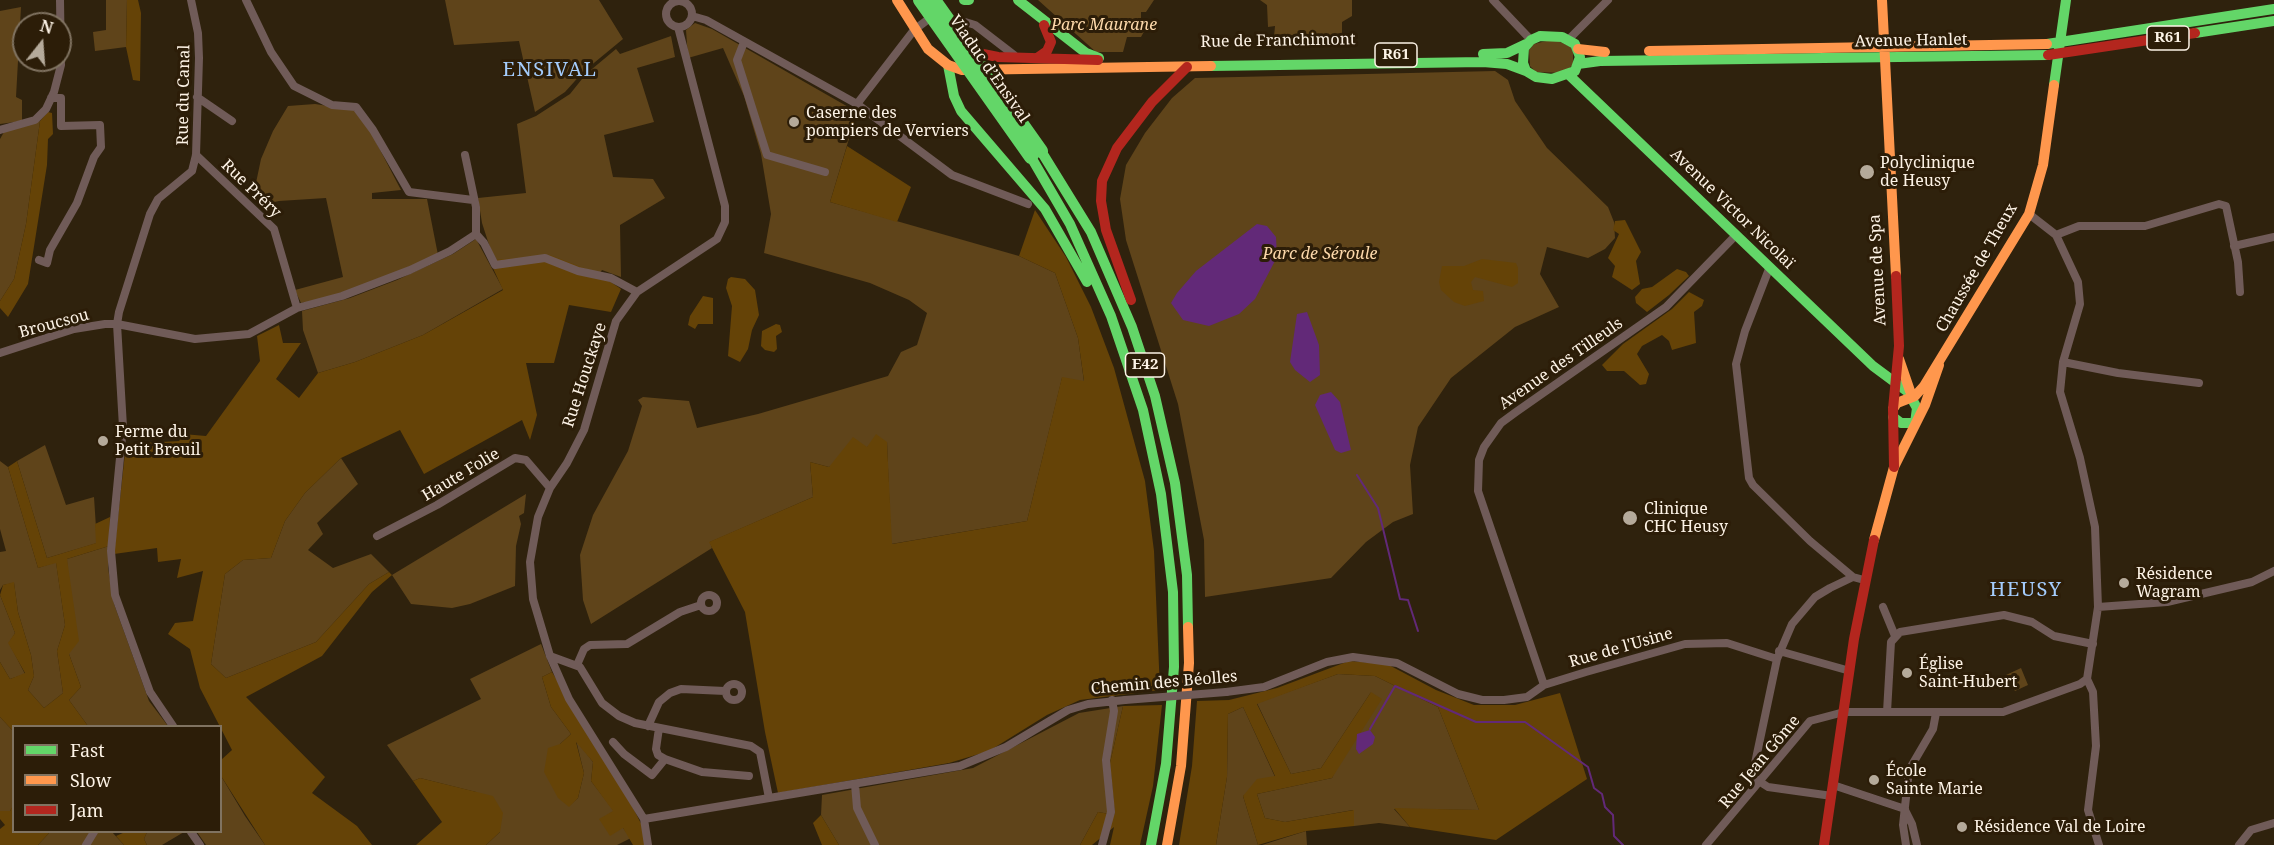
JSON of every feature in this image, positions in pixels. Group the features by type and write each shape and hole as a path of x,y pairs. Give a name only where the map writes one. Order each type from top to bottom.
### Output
{"main road":[{"name":"R61","path":"897,0 928,49 948,65 962,70 1048,69"},
{"name":"R61","path":"921,0 958,43 969,50 1000,51 1018,58 1063,58"},
{"name":"Viaduc d’Ensival","path":"921,0 1036,154"},
{"name":"Viaduc d’Ensival","path":"934,0 1036,154"},
{"path":"964,0 969,0"},
{"path":"1018,0 1086,53 1104,60"},
{"name":"Avenue de Spa","path":"1882,0 1898,352 1893,409"},
{"name":"Chaussée de Theux","path":"1894,467 1893,409 1897,403 1914,392 1939,365 2029,214 2043,165 2066,0"},
{"name":"R61","path":"2059,50 2274,9"},
{"path":"1037,58 1047,51 1051,42 1050,35 1040,19"},
{"name":"Avenue Hanlet","path":"1574,44 1605,52 2059,50 2274,21"},
{"path":"1048,69 1061,63 1063,58 1064,45 1057,32"},
{"name":"R61","path":"1528,42 1547,36 1574,44"},
{"path":"1526,71 1523,58 1528,42"},
{"name":"Rue de Franchimont","path":"1048,69 1156,63 1503,54 1528,42"},
{"path":"1569,75 1578,64 1574,44"},
{"path":"954,96 962,70 970,62 984,62 1000,51"},
{"name":"Avenue Hanlet","path":"1578,64 1600,61 1884,52"},
{"name":"Rue de Franchimont","path":"1063,58 1187,67 1483,62 1507,64 1526,71"},
{"path":"1152,102 1161,80 1156,63"},
{"path":"948,65 954,96 961,111 1020,178 1065,240 1089,285 1107,331 1132,405 1151,486 1162,565 1173,690"},
{"path":"1187,67 1152,102 1117,148 1102,181 1101,201 1109,236 1160,390 1180,469 1192,559 1188,600"},
{"name":"R61","path":"1526,71 1544,79 1569,75"},
{"name":"Avenue Victor Nicolaï","path":"1569,75 1769,269 1873,366"},
{"name":"E42","path":"1036,154 1091,232 1128,317 1162,423 1175,483 1188,600 1189,663 1185,732 1167,845"},
{"name":"E42","path":"1036,154 1100,289 1127,360 1146,422 1161,494 1171,571 1173,690 1166,764 1151,845"},
{"path":"1873,366 1881,368 1890,364 1898,352"},
{"name":"Avenue de Spa","path":"1898,352 1914,392 1917,408 1915,423"},
{"name":"Chaussée de Theux","path":"1824,845 1850,671 1859,578 1894,467 1929,395 1939,365"},
{"path":"1873,366 1894,383 1914,392"},
{"path":"1873,366 1901,423 1915,423"}],"street":[{"path":"0,130 35,120 53,95 61,65 60,0"},
{"name":"Rue du Canal","path":"190,0 198,33 196,155"},
{"path":"246,0 271,52 294,86 332,105 356,107 409,192 472,200"},
{"path":"1493,0 1528,42"},
{"path":"1574,44 1608,0"},
{"path":"678,1 690,7 692,16 687,24 678,27 668,18 668,9 678,1"},
{"path":"857,104 914,30 934,15"},
{"path":"692,16 706,20 857,104 952,175 1028,204"},
{"path":"962,21 975,26 1000,51"},
{"name":"Rue Houckaye","path":"644,819 569,699 550,656 533,599 530,562 532,537 550,488 567,464 584,430 616,321 637,292 717,239 725,222 725,206 678,27"},
{"path":"744,42 737,60 767,155 825,172"},
{"path":"39,260 47,263 50,250 77,203 94,157 101,147 100,125 61,126 61,98 53,95"},
{"path":"197,97 232,121"},
{"path":"172,725 150,692 116,595 111,550 123,427 117,324 150,214 162,195 192,171 196,155"},
{"name":"Rue Préry","path":"196,155 274,229 293,310"},
{"path":"465,155 472,200 476,207 476,234 484,243 495,265 545,258 578,271 610,278 637,292"},
{"path":"2056,235 2079,226 2145,226 2219,204 2226,206 2240,292"},
{"path":"2029,214 2056,235 2078,282 2080,304 2063,362 2060,392 2093,513 2098,607 2087,679 2093,692 2097,746 2088,819 2099,845"},
{"name":"Broucsou","path":"0,353 74,329 117,324 195,339 249,334 293,310 342,296 410,270 450,251 476,234"},
{"name":"Avenue des Tilleuls","path":"1544,685 1478,491 1479,460 1484,447 1508,417 1666,307 1736,235"},
{"path":"2234,246 2274,237"},
{"path":"1769,269 1745,331 1736,364 1749,478 1753,485 1810,540 1859,578 1815,597 1792,624 1778,655 1754,768 1754,778 1760,784 1833,790 1905,809"},
{"path":"2063,362 2118,373 2199,383"},
{"name":"Haute Folie","path":"377,536 437,505 515,458 526,460 550,488"},
{"path":"2098,607 2141,606 2167,602 2252,582 2274,571"},
{"path":"577,665 584,649 590,645 627,644 680,612 701,605"},
{"path":"1883,607 1895,636"},
{"path":"1887,712 1890,642 1895,636 1909,630 2004,615 2032,622 2054,636 2093,644"},
{"name":"Rue de l'Usine","path":"1544,685 1665,648 1697,642 1739,645 1850,671"},
{"path":"550,656 577,665 586,674 602,704 619,716 648,726 740,743 760,752 769,798"},
{"name":"Chemin des Béolles","path":"644,819 960,766 1006,747 1068,710 1112,700 1264,687 1327,662 1353,657 1397,663 1443,689 1482,700 1527,697 1544,685"},
{"name":"Rue Jean Gôme","path":"1707,845 1810,721 1844,712 2003,712 2080,684 2087,679"},
{"path":"648,726 658,702 670,693 681,689 725,691"},
{"path":"1102,845 1111,812 1106,760 1114,711 1112,700"},
{"path":"1906,845 1903,825 1909,770 1933,729 1936,713"},
{"path":"659,728 656,749 658,755 665,759 702,772 748,776"},
{"path":"613,742 624,754 652,775 665,759"},
{"path":"855,784 857,808 875,845"},
{"path":"1905,809 1912,824 1917,845"},
{"path":"644,819 648,845"},
{"path":"2239,845 2251,830 2274,823"}],"green space":[{"path":"106,0 127,0 126,47 95,51 93,32 106,30"},
{"path":"445,0 599,0 623,39 583,72 565,92 535,112 519,41 454,45"},
{"name":"Parc Maurane","path":"1038,0 1154,0 1146,12 1141,12 1141,28 1146,28 1141,37 1127,37 1123,52 1096,52"},
{"path":"1260,0 1352,0 1352,16 1342,22 1342,47 1277,48 1274,37 1275,26 1268,27 1267,5"},
{"path":"21,7 21,12 12,12 12,72 17,72 16,97 22,100 22,121 0,124 0,11"},
{"path":"695,23 712,29 857,112 830,202 1019,256 1055,273 1078,338 1084,382 1062,378 1027,521 891,544 887,442 867,447 829,467 810,462 813,497 710,542 712,548 591,624 583,600 580,555 593,515 628,451 642,406 638,400 643,397 689,401 697,428 758,414 888,376 901,352 917,345 927,313 909,300 870,283 764,253 771,214 761,154 744,96 723,48 688,58 686,30"},
{"path":"671,36 675,57 637,68 654,122 604,135 613,177 653,179 665,198 620,225 621,277 602,270 599,274 494,260 482,223 478,198 526,193 517,124 536,116 570,94 586,74 616,49 620,54"},
{"path":"1554,39 1573,48 1573,65 1563,73 1536,72 1530,66 1529,50 1534,44"},
{"name":"Parc de Séroule","path":"1495,71 1508,80 1515,101 1547,148 1608,207 1614,222 1615,238 1605,249 1588,258 1547,247 1540,274 1559,307 1515,327 1451,378 1418,427 1410,465 1413,514 1393,522 1366,542 1331,578 1205,597 1204,540 1178,404 1126,240 1120,199 1126,165 1145,133 1172,98 1195,78"},
{"path":"315,104 354,110 365,121 401,190 372,193 372,199 427,199 438,255 332,298 301,303 295,290 343,277 326,198 279,201 260,205 253,197 261,159 273,131 288,106"},
{"path":"40,121 26,224 14,279 0,301 0,139 4,132"},
{"path":"476,239 503,289 423,335 355,362 318,373 303,330 302,311 350,298 397,280 453,254"},
{"path":"45,445 66,505 94,497 97,543 47,558 17,461"},
{"path":"341,458 358,484 317,523 323,534 308,550 333,568 371,554 389,572 369,584 316,642 226,678 211,664 225,574 243,560 271,558 285,521 305,493"},
{"path":"0,461 8,467 38,568 56,562 65,625 57,651 63,693 44,708 28,690 34,676 31,655 18,612 14,583 3,585 0,590 0,552 6,551 0,529"},
{"path":"526,494 524,513 519,516 521,524 516,546 515,586 470,604 452,608 411,604 392,575"},
{"path":"109,546 108,568 114,604 149,701 167,725 87,725 69,700 81,687 69,654 67,559"},
{"path":"0,595 15,633 9,643 25,674 10,679 0,662"},
{"path":"541,644 552,672 542,677 551,707 571,734 560,744 569,806 578,798 584,773 576,740 593,762 591,781 614,811 600,820 623,828 631,838 617,845 486,845 500,832 476,792 420,778 413,781 387,745 481,699 470,679"},
{"path":"2021,668 2028,685 2015,691 2006,675"},
{"path":"1338,674 1375,676 1438,707 1479,810 1394,809 1410,827 1379,823 1354,826 1353,810 1285,822 1265,818 1257,794 1332,778 1371,692 1321,768 1291,774 1257,703"},
{"path":"1123,706 1110,763 1115,815 1098,812 1080,845 839,845 821,815 822,795 973,768 1079,713"},
{"path":"1243,707 1275,777 1243,796 1258,845 1216,845 1227,777 1228,714"},
{"path":"0,717 12,730 12,808 10,811 0,811"},
{"path":"222,778 265,845 206,845 198,833 222,833"},
{"path":"1306,831 1307,845 1262,845"},
{"path":"49,833 91,833 83,845 38,845"},
{"path":"96,833 113,833 124,845 88,845"},
{"path":"147,833 182,833 162,845 147,845 144,839"}],"shaded area":[{"path":"127,0 138,0 141,13 140,81 133,80 126,47"},
{"path":"48,112 52,113 53,134 48,139 47,165 28,284 8,317 0,308 0,301 14,279 26,224 40,121"},
{"path":"847,146 911,187 897,222 830,202"},
{"path":"1035,210 1066,257 1091,307 1114,368 1145,481 1154,551 1160,690 1080,700 1047,715 989,751 949,763 778,793 765,732 745,612 709,542 813,497 810,462 829,467 853,437 867,447 876,434 887,442 892,544 1027,521 1062,377 1084,381 1078,338 1055,273 1019,256"},
{"path":"1625,220 1641,252 1636,261 1640,284 1632,290 1612,277 1615,266 1608,258 1619,234 1613,230 1615,221"},
{"path":"1257,224 1267,226 1276,237 1277,257 1255,299 1239,314 1209,326 1183,320 1171,303 1177,293 1196,271"},
{"path":"550,255 599,274 621,289 611,312 569,305 554,363 526,363 537,415 530,440 522,420 424,474 400,430 341,458 305,493 285,521 271,558 243,560 225,574 211,664 226,678 316,642 369,584 389,572 392,575 372,592 322,656 246,697 325,777 312,793 357,826 372,845 265,845 222,778 222,759 232,750 222,731 222,725 219,725 200,688 190,649 168,634 175,623 193,621 203,571 177,578 181,559 158,562 157,548 114,554 126,444 179,441 183,434 206,436 260,361 257,336 279,325 283,343 301,343 276,379 299,398 318,373 355,362 423,335 503,290 492,266 494,260"},
{"path":"1482,259 1516,263 1518,283 1512,287 1475,277 1471,282 1473,290 1483,291 1484,301 1465,306 1454,302 1441,290 1439,282 1442,266 1464,266"},
{"path":"1677,269 1686,272 1689,276 1669,295 1647,312 1636,303 1635,297 1642,289 1652,287"},
{"path":"731,277 745,279 755,290 759,315 752,330 748,349 740,362 728,356 732,306 726,288 728,279"},
{"path":"1689,292 1704,300 1702,306 1694,312 1696,343 1672,350 1669,341 1662,335 1642,346 1637,354 1649,374 1646,384 1640,385 1624,371 1607,371 1602,365 1623,344 1672,309"},
{"path":"703,296 713,298 713,324 698,324 695,329 688,325 690,316"},
{"path":"1307,312 1319,345 1320,375 1310,382 1295,370 1290,362 1297,314"},
{"path":"776,324 780,325 782,332 776,336 777,349 774,352 765,350 761,346 762,331"},
{"path":"1331,392 1340,402 1351,450 1341,453 1335,450 1315,405 1320,395"},
{"path":"17,461 47,558 96,543 95,524 110,517 109,546 67,559 79,641 69,654 81,687 69,700 87,725 12,725 12,730 0,717 0,662 10,679 25,673 8,643 15,633 0,595 3,585 14,582 18,612 31,655 34,676 28,690 44,708 63,693 57,651 65,625 56,563 38,568 8,467"},
{"path":"1349,661 1387,664 1436,690 1474,705 1515,705 1560,693 1587,779 1496,840 1410,827 1394,808 1479,810 1438,707 1375,676 1338,674 1257,704 1291,774 1321,768 1371,692 1382,699 1332,778 1257,794 1265,818 1285,822 1354,810 1354,826 1306,831 1258,845 1243,796 1257,779 1275,776 1243,707 1228,714 1227,777 1216,845 1179,845 1192,766 1197,701 1229,700 1277,688"},
{"path":"552,672 629,800 652,845 633,845 623,828 610,836 599,819 613,811 591,781 593,762 576,742 584,773 578,798 569,807 558,798 544,772 548,748 560,744 571,734 551,707 542,677"},
{"path":"1162,705 1153,786 1140,845 1110,845 1114,827 1092,845 1080,845 1098,812 1115,815 1110,763 1123,706"},
{"path":"1370,730 1375,737 1373,744 1359,754 1356,749 1357,734"},
{"path":"420,778 493,796 503,813 500,832 486,845 416,845 442,822 413,781"},
{"path":"12,807 12,833 49,833 38,845 0,845 0,829 5,825 0,819 0,811 10,811"},
{"path":"821,815 839,845 822,845 813,823"},
{"path":"123,833 147,833 144,839 147,845 124,845 116,836"}],"waterway":[{"path":"1357,475 1378,508 1400,599 1408,600 1418,631"},
{"path":"1370,729 1395,686 1476,722 1525,722 1588,767 1594,788 1602,794 1605,807 1613,815 1614,836 1623,845"}],"traffic: fast":[{"path":"920,0 1031,157"},
{"path":"934,0 1041,151"},
{"path":"964,0 969,0"},
{"path":"1018,0 1086,53 1099,58"},
{"path":"2054,85 2066,0"},
{"path":"2047,44 2274,9"},
{"path":"2195,33 2274,21"},
{"path":"1540,36 1562,37 1575,44 1580,57 1575,71 1552,79 1536,77 1526,71 1523,63 1524,48 1531,40 1540,36"},
{"path":"1483,54 1507,53 1526,44"},
{"path":"1578,64 1600,61 2048,55"},
{"path":"1211,66 1483,62 1507,64 1526,71"},
{"path":"948,65 954,96 961,111 1045,209 1087,282"},
{"path":"1569,75 1873,366 1908,392 1917,408 1915,423"},
{"path":"1041,151 1091,232 1132,327 1155,396 1175,483 1187,575 1188,627"},
{"path":"1031,157 1070,224 1111,316 1143,410 1161,494 1173,592 1174,667 1166,764 1151,845"},
{"path":"1893,417 1901,423 1915,423"}],"traffic: slow":[{"path":"897,0 928,49 948,65 962,70 1211,66"},
{"path":"1882,0 1896,276"},
{"path":"1649,51 2047,44"},
{"path":"1578,49 1605,52"},
{"path":"1893,409 1897,403 1915,396 1924,386 2029,214 2043,165 2054,85"},
{"path":"1899,359 1910,391"},
{"path":"1874,540 1894,467 1925,405 1939,365"},
{"path":"1167,845 1181,766 1189,663 1188,627"}],"traffic: jam":[{"path":"1037,58 1047,51 1051,42 1044,25"},
{"path":"2048,55 2195,33"},
{"path":"964,46 978,53 998,57 1098,60"},
{"path":"1131,300 1106,230 1101,201 1102,181 1117,148 1152,102 1187,67"},
{"path":"1894,467 1893,409 1899,346 1896,276"},
{"path":"1824,845 1854,639 1874,540"}],"place":[{"name":"Caserne des pompiers de Verviers","path":"794,122"},
{"name":"Polyclinique de Heusy","path":"1867,172"},
{"name":"Ferme du Petit Breuil","path":"103,441"},
{"name":"Clinique CHC Heusy","path":"1630,518"},
{"name":"Résidence Wagram","path":"2124,583"},
{"name":"Église Saint-Hubert","path":"1907,673"},
{"name":"École Sainte Marie","path":"1874,780"},
{"name":"Résidence Val de Loire","path":"1962,827"}],"district":[{"name":"ENSIVAL","path":"550,70"},
{"name":"HEUSY","path":"2026,590"}]}
